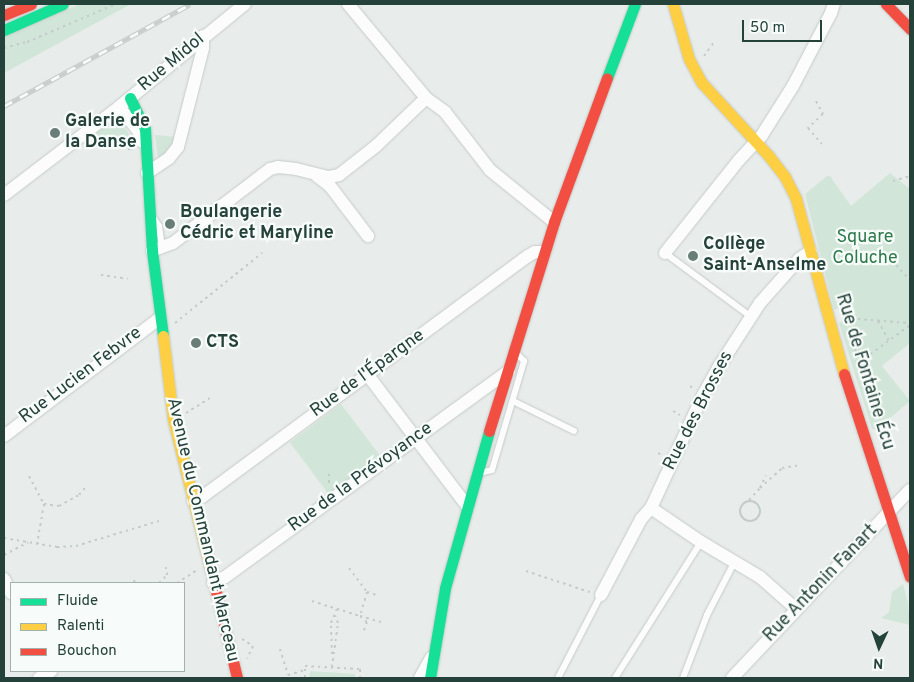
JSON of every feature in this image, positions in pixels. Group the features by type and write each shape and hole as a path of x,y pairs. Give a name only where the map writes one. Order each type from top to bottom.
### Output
{"street":[{"path":"4,15 31,4"},
{"path":"4,30 63,4"},
{"name":"Rue Midol","path":"4,195 119,107 203,36 245,4"},
{"path":"348,4 426,98 445,112 490,170 554,222"},
{"path":"430,678 432,656 445,588 514,351 554,222 635,4"},
{"name":"Rue de Fontaine Écu","path":"673,4 694,70 711,95 756,142 785,177 796,199 834,342 890,510 910,577"},
{"path":"665,253 756,142 793,86 834,4"},
{"path":"886,4 910,29"},
{"path":"148,173 169,158 178,147 203,48 203,36"},
{"name":"Avenue du Commandant Marceau","path":"130,98 143,121 141,153"},
{"path":"157,249 190,230 270,169 278,167 296,169 317,176 329,177 339,175 376,146 426,98"},
{"name":"Avenue du Commandant Marceau","path":"119,107 139,132 141,153 148,173 148,212 157,249 161,324 173,419 237,678"},
{"path":"317,176 330,186 368,236"},
{"name":"Rue des Brosses","path":"601,596 642,519 651,508 702,397 750,316 799,259 811,251"},
{"name":"Rue de l'Épargne","path":"193,501 202,497 528,256 535,252 545,252"},
{"name":"Rue Lucien Febvre","path":"4,436 161,324"},
{"name":"Rue de la Prévoyance","path":"213,583 225,577 509,371"},
{"path":"366,374 468,507"},
{"name":"Rue Antonin Fanart","path":"732,678 910,490"},
{"path":"651,508 701,542 760,577 796,609"},
{"path":"4,579 10,591"},
{"path":"420,678 432,656"}],"lane":[{"path":"665,253 750,316"},
{"path":"477,474 492,470 513,401 524,361 514,351"},
{"path":"513,401 574,431"},
{"path":"615,678 701,542"},
{"path":"683,678 707,615 735,561"},
{"name":"Rue des Brosses","path":"558,678 601,596"}],"path":[{"path":"4,48 27,42 116,4"},
{"path":"703,57 714,42"},
{"path":"816,101 823,114 808,128 822,144"},
{"path":"92,133 141,153"},
{"path":"893,181 906,177 910,178"},
{"path":"161,324 172,325 262,253"},
{"path":"896,265 910,280"},
{"path":"101,275 128,279"},
{"path":"844,311 844,318 874,417 869,425"},
{"path":"844,318 910,324"},
{"path":"877,321 889,341"},
{"path":"859,363 910,324"},
{"path":"690,386 694,389"},
{"path":"182,414 189,413 210,398"},
{"path":"748,501 755,502 760,509 759,516 751,520 744,519 740,510 743,504 782,468 800,465"},
{"path":"329,474 329,483"},
{"path":"760,488 766,475"},
{"path":"28,476 44,504 37,544"},
{"path":"44,504 59,506 79,495 85,488"},
{"path":"4,538 57,547 76,546 159,521"},
{"path":"4,555 28,542"},
{"path":"160,582 168,574 166,567"},
{"path":"179,582 201,568"},
{"path":"349,568 367,592 376,595"},
{"path":"526,571 601,596"},
{"path":"360,616 367,592"},
{"path":"312,601 381,622"},
{"path":"333,659 331,623 337,609"},
{"path":"332,667 338,623 335,616"},
{"path":"360,616 367,622 364,630"},
{"path":"240,638 253,646 247,659"},
{"path":"280,649 288,675 305,670"},
{"path":"305,678 305,666 360,669 360,678"}],"green space":[{"path":"80,4 131,4 4,73 4,36"},
{"path":"110,124 126,129 132,140 133,151 95,133"},
{"path":"155,135 178,137 168,153 158,159"},
{"name":"Square Coluche","path":"890,173 910,189 910,343 882,366 910,401 876,430 872,429 839,323 843,320 840,309 834,309 805,194 827,176 830,176 851,206"},
{"path":"341,404 380,455 328,494 290,443"},
{"path":"903,584 908,603 910,625 881,618 889,612 892,592"},
{"path":"310,671 355,674 355,678 309,678"}],"railway":[{"path":"4,106 190,4"}],"traffic: fast":[{"path":"4,30 63,4"},
{"path":"607,78 635,4"},
{"path":"130,98 145,129 152,251 163,336"},
{"path":"430,678 445,588 489,431"}],"traffic: slow":[{"path":"673,4 689,59 702,83 768,155 785,177 796,199 844,374"},
{"path":"163,336 173,419 211,571"}],"traffic: jam":[{"path":"4,15 31,4"},
{"path":"886,4 910,29"},
{"path":"489,431 554,222 607,78"},
{"path":"844,374 910,577"},
{"path":"211,571 237,678"}],"place":[{"name":"Galerie de la Danse","path":"55,133"},
{"name":"Boulangerie Cédric et Maryline","path":"170,224"},
{"name":"Collège Saint-Anselme","path":"693,256"},
{"name":"CTS","path":"196,343"}]}
